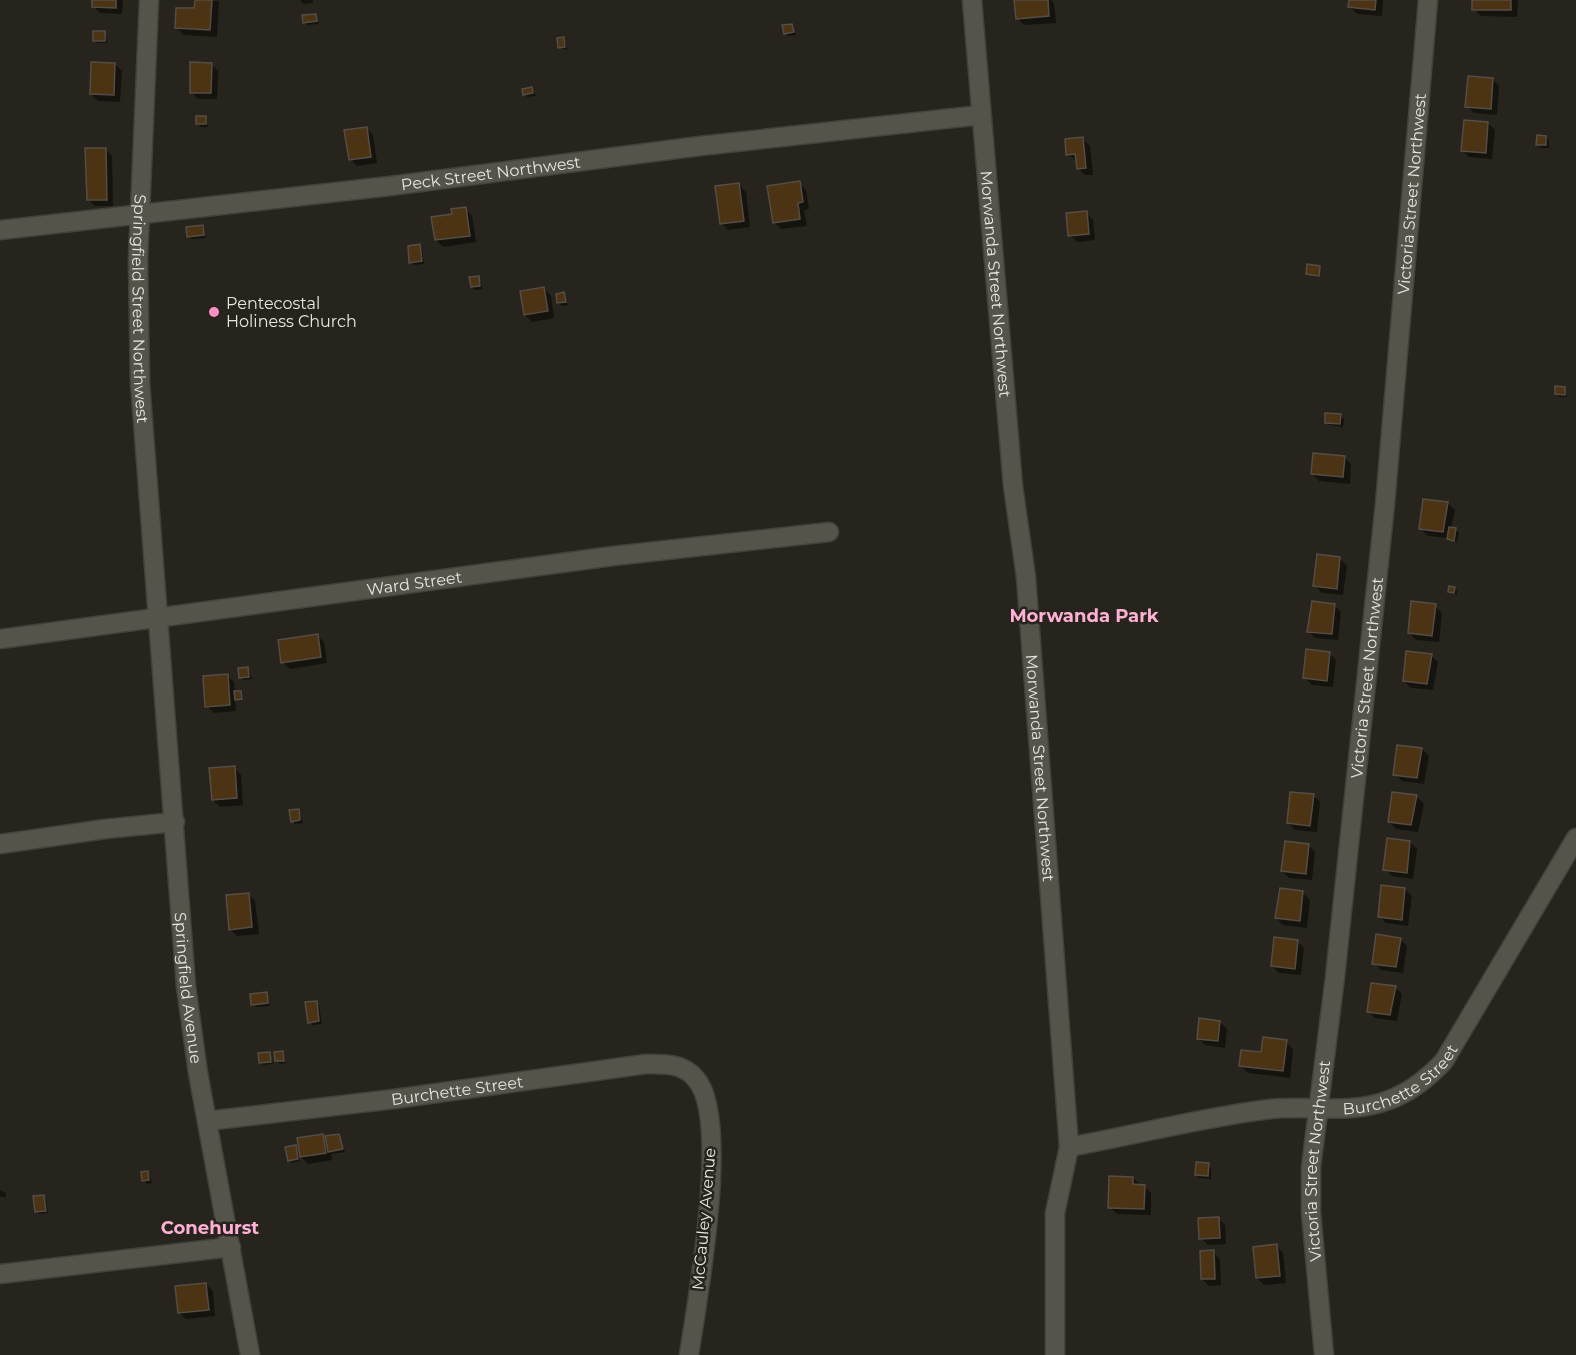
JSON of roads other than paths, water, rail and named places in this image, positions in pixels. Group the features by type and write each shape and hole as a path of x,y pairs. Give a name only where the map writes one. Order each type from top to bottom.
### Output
{"street":[{"name":"Springfield Street Northwest","path":"149,0 140,214 140,382 158,617"},
{"name":"Morwanda Street Northwest","path":"972,0 1013,486 1026,577 1069,1147 1055,1213 1055,1355"},
{"name":"Victoria Street Northwest","path":"1324,1355 1311,1212 1317,1107 1335,977 1385,504 1428,0"},
{"name":"Peck Street Northwest","path":"0,230 390,186 700,146 981,115"},
{"name":"Ward Street","path":"0,639 613,556 829,532"},
{"name":"Springfield Avenue","path":"158,617 186,986 207,1121 250,1355"},
{"path":"0,844 175,822"},
{"name":"Burchette Street","path":"1069,1147 1239,1113 1317,1107 1342,1109 1366,1107 1389,1101 1413,1089 1444,1061 1576,838"},
{"name":"Burchette Street","path":"207,1121 394,1100 646,1065 678,1066 688,1071 700,1085"},
{"name":"McCauley Avenue","path":"689,1355 712,1177 709,1105 700,1085"},
{"path":"0,1274 231,1247"}],"place":[{"name":"Pentecostal Holiness Church","path":"214,312"}],"district":[{"name":"Morwanda Park","path":"1084,616"},
{"name":"Conehurst","path":"210,1228"}]}
